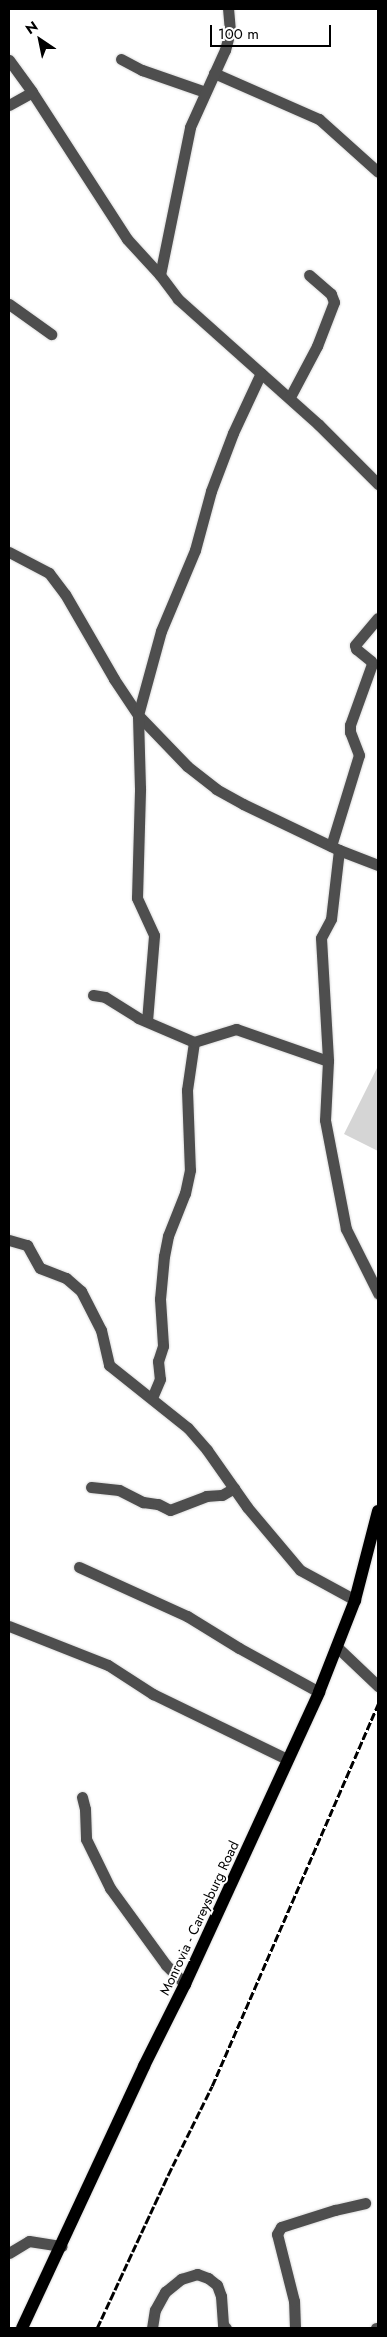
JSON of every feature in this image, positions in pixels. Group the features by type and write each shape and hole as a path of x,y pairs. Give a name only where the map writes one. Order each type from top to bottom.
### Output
{"main road":[{"name":"Monrovia - Careysburg Road","path":"22,2328 62,2246 144,2066 185,1984 319,1692 355,1600 378,1511"}],"street":[{"path":"160,275 190,127 225,50 230,30 228,9"},
{"path":"121,59 142,70 205,92"},
{"path":"9,60 32,92 127,239 160,275 178,299 290,397 378,484"},
{"path":"214,73 319,119 378,172"},
{"path":"9,105 32,92"},
{"path":"290,397 317,346 334,302 331,294 309,275"},
{"path":"9,304 51,334"},
{"path":"147,1022 154,935 137,898 140,788 138,715 160,631 195,550 210,491 233,433 261,373"},
{"path":"9,552 49,573 64,594 114,679 138,715 187,766 216,789 335,848 378,865"},
{"path":"378,618 355,645 356,649 372,661 372,664 350,725 350,732 359,755 335,848 332,919 321,938 328,1061 325,1120 346,1229 378,1293"},
{"path":"93,995 104,998 147,1022 194,1042 236,1028 328,1061"},
{"path":"152,1398 160,1379 158,1361 163,1346 160,1298 164,1256 168,1236 185,1192 190,1170 187,1090 194,1042"},
{"path":"9,1240 26,1245 40,1268 66,1278 81,1291 101,1330 109,1365 188,1428 266,1530 300,1570 355,1600"},
{"path":"91,1487 119,1490 143,1502 158,1504 170,1510 206,1496 222,1495 234,1488"},
{"path":"79,1567 187,1616 239,1648 319,1692"},
{"path":"9,1626 108,1665 153,1694 287,1759"},
{"path":"337,1647 378,1686"},
{"path":"82,1797 85,1809 86,1840 110,1888 166,1965 185,1984"},
{"path":"295,2328 294,2301 277,2234 281,2227 335,2210 365,2203"},
{"path":"9,2253 29,2241 62,2246"},
{"path":"152,2328 155,2310 165,2292 181,2278 197,2274 208,2278 217,2285 222,2296 223,2327"}],"shaded area":[{"path":"378,1066 378,1151 344,1134"}],"railway":[{"path":"97,2328 168,2175 212,2086 378,1704"}]}
